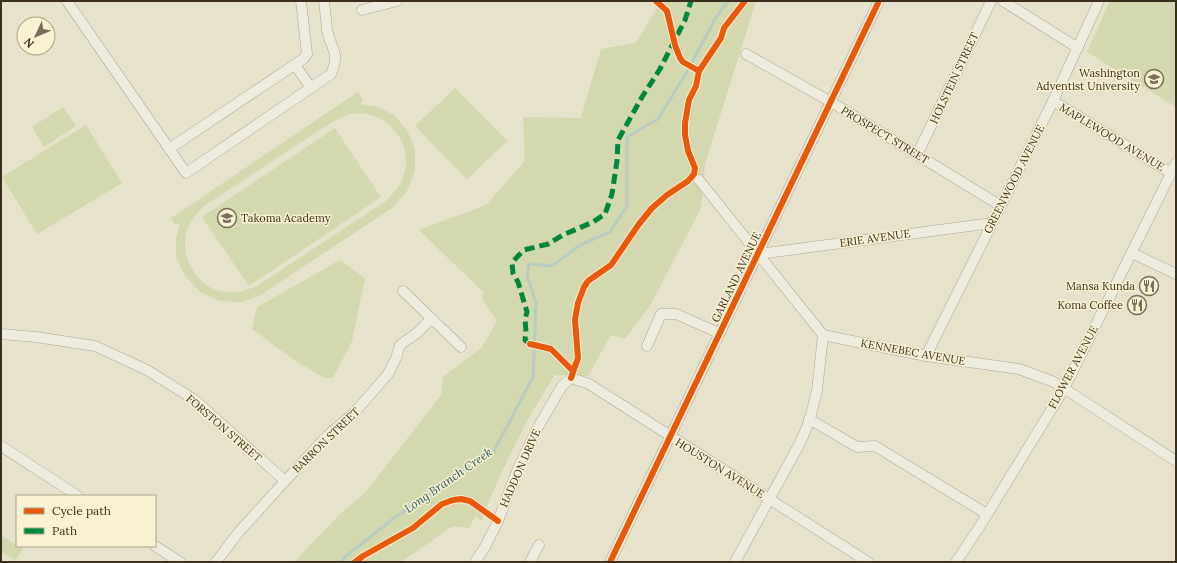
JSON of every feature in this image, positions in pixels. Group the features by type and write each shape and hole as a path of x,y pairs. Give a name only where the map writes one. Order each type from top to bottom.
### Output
{"street":[{"path":"67,1 186,172 331,74 336,64 334,49 327,31 324,1"},
{"path":"169,149 303,59 307,54 301,1"},
{"path":"362,10 396,1"},
{"name":"GARLAND AVENUE","path":"610,562 879,1"},
{"name":"HOLSTEIN STREET","path":"918,155 991,1"},
{"path":"1003,1 1078,48"},
{"name":"GREENWOOD AVENUE","path":"926,356 1053,101 1099,1"},
{"name":"PROSPECT STREET","path":"746,54 831,102 1001,206"},
{"path":"295,65 311,88"},
{"name":"MAPLEWOOD AVENUE","path":"1053,101 1171,173"},
{"name":"FLOWER AVENUE","path":"956,562 1064,389 1176,163"},
{"path":"699,180 823,335 817,392 800,443 735,562"},
{"name":"ERIE AVENUE","path":"759,254 992,223"},
{"path":"1132,253 1176,274"},
{"path":"403,291 431,319 439,324 461,347"},
{"path":"647,346 661,314 676,314 719,333"},
{"name":"BARRON STREET","path":"216,562 238,533 285,481 327,436 354,413 388,374 396,358 400,345 417,333 431,319"},
{"name":"FORSTON STREET","path":"1,334 36,337 95,346 146,370 195,400 285,481"},
{"name":"KENNEBEC AVENUE","path":"823,335 926,356 1019,369 1054,382 1176,461"},
{"name":"HOUSTON AVENUE","path":"571,378 589,384 868,562"},
{"name":"HADDON DRIVE","path":"475,562 485,547 498,521 517,471 537,429 562,386 571,378"},
{"path":"809,419 856,447 875,446 987,514"},
{"path":"1,446 76,495"},
{"path":"530,562 539,545"},
{"path":"156,547 180,562"}],"green space":[{"path":"661,1 756,1 705,164 701,208 650,306 625,339 611,335 588,376 555,375 533,410 514,446 481,521 476,515 469,528 453,526 401,562 294,562 338,516 366,492 441,395 443,377 482,347 497,321 482,298 484,293 419,230 486,205 525,161 523,117 581,118 601,49 636,43"},
{"name":"Washington Adventist University","path":"1110,1 1176,1 1176,107 1087,52"},
{"path":"455,88 507,141 467,179 415,126"},
{"path":"358,92 363,100 360,104 378,107 394,115 407,130 415,149 415,171 407,191 392,208 259,296 241,302 219,301 200,292 185,276 176,257 176,239 180,223 175,225 171,218","holes":["349,114 367,114 384,121 398,134 402,143 406,161 404,175 398,187 386,201 257,286 242,291 227,292 218,291 201,280 189,263 185,244 189,226 201,209 332,122"]},
{"path":"63,107 76,126 44,147 32,127"},
{"path":"86,125 122,183 37,234 2,177"},
{"path":"335,128 381,197 249,286 202,217"},
{"path":"340,260 365,278 352,341 333,378 325,378 294,360 252,329 257,307"},
{"path":"1,535 16,545 16,547 23,549 15,561 1,551"}],"waterway":[{"name":"Long Branch Creek","path":"341,562 346,556 397,516 494,451 533,377 536,303 527,275 529,264 552,266 580,245 610,232 627,206 627,137 658,119 688,70 715,19 728,1"}],"marked path":[{"path":"530,344 525,340 525,319 527,312 518,282 513,273 512,263 524,250 548,244 563,235 593,222 605,214 612,194 617,161 618,140 642,97 660,69 685,20 691,1"}],"cycle path":[{"path":"656,1 667,11 675,45 680,58 683,62 699,71"},
{"path":"571,378 578,358 575,320 578,303 584,287 588,281 611,265 639,224 652,208 667,195 688,181 694,174 695,168 688,151 685,135 685,123 689,100 696,86 699,71 721,38 724,28 745,1"},
{"path":"610,562 879,1"},
{"path":"530,344 551,349 573,371"},
{"path":"355,562 413,528 442,504 453,500 461,499 470,501 498,521"}],"place":[{"name":"Washington Adventist University","path":"1154,79"},
{"name":"Takoma Academy","path":"227,218"},
{"name":"Mansa Kunda","path":"1149,286"},
{"name":"Koma Coffee","path":"1137,305"}]}
